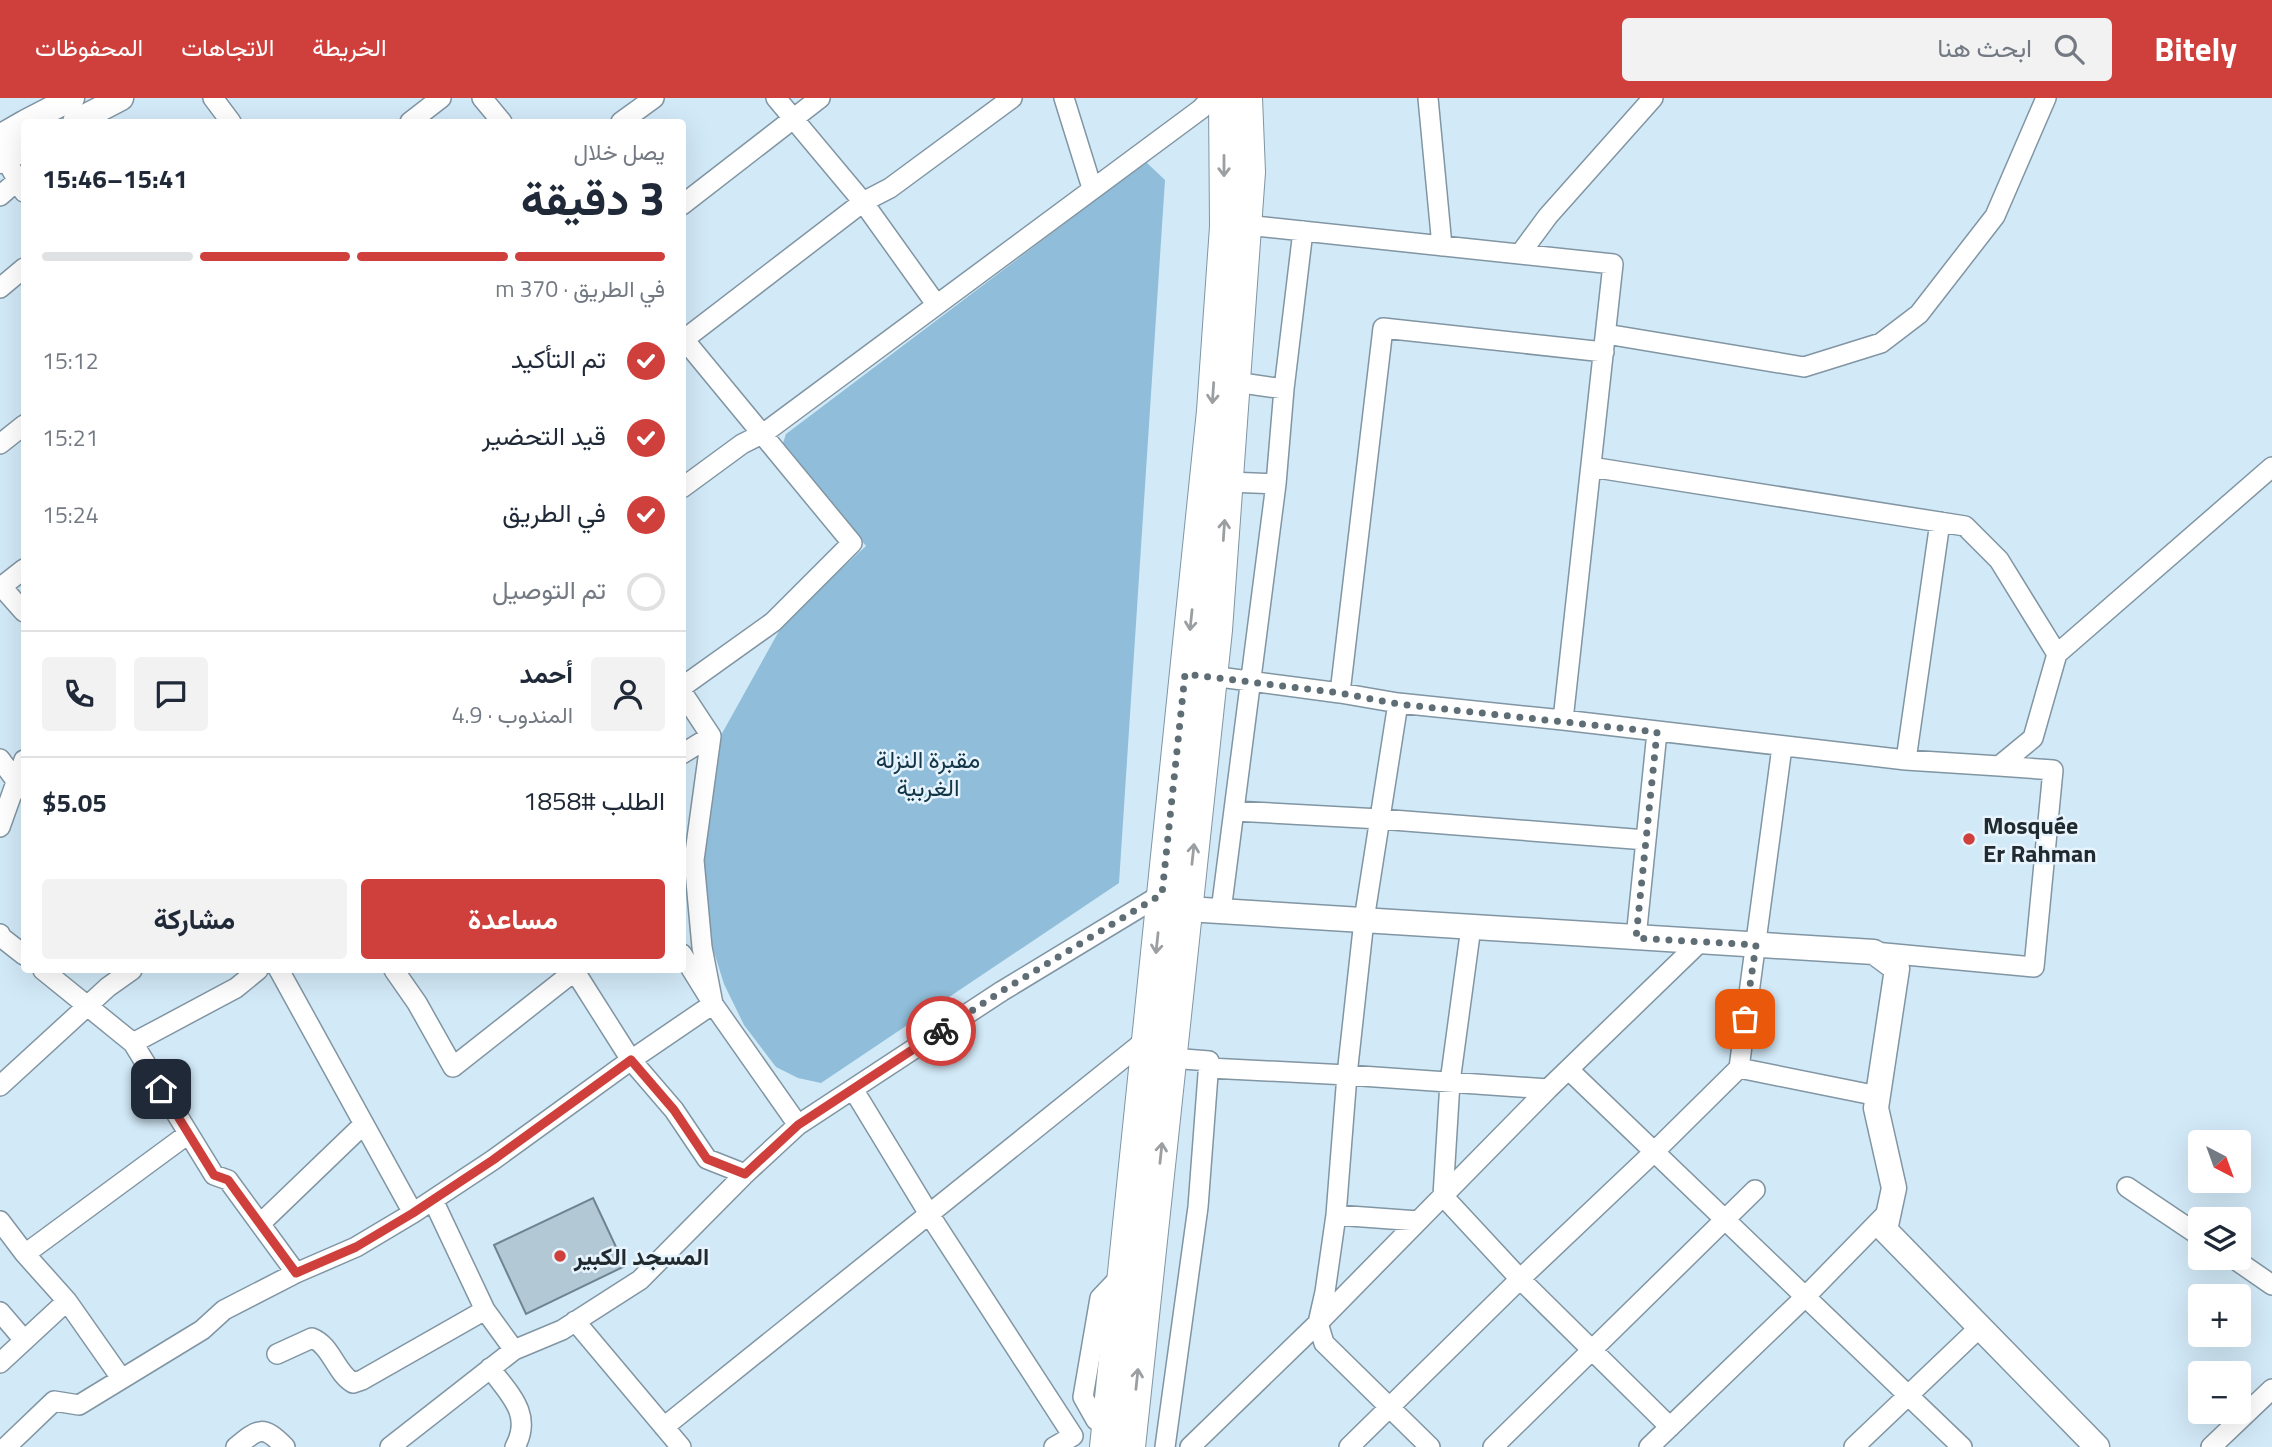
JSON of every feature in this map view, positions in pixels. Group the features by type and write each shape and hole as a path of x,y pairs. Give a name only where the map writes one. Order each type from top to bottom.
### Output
{"main road":[{"path":"1198,675 1228,482 1250,172 1247,98"},
{"path":"1130,1447 1171,1058 1175,901 1198,675 1225,227 1209,101"},
{"path":"1102,1431 1123,1274 1147,1039 1175,901"}],"street":[{"path":"33,119 72,98"},
{"path":"81,119 121,98"},
{"path":"213,98 227,119"},
{"path":"414,119 441,98"},
{"path":"482,98 500,119"},
{"path":"625,119 654,98"},
{"path":"776,98 863,202 936,304"},
{"path":"686,202 820,98"},
{"path":"686,337 863,202 890,188 1012,98"},
{"path":"1064,98 1092,188"},
{"path":"1428,98 1442,246"},
{"path":"1520,254 1548,216 1653,98"},
{"path":"1340,693 1382,328 1605,343 1804,368 1881,343 1919,314 1995,216 2046,98"},
{"path":"686,485 742,444 764,433 1209,101"},
{"path":"0,196 21,187 6,151 21,129"},
{"path":"1246,225 1614,264 1563,720"},
{"path":"1221,911 1276,484 1284,389 1303,231"},
{"path":"0,288 21,270"},
{"path":"686,342 852,542 773,622 686,686"},
{"path":"1235,383 1284,389"},
{"path":"0,444 21,427"},
{"path":"1591,467 1965,526 1999,560 2057,654"},
{"path":"1999,765 2033,738 2057,654 2272,467"},
{"path":"1228,482 1276,484"},
{"path":"1906,760 1940,522"},
{"path":"21,571 1,586 21,609"},
{"path":"390,1447 514,1350 562,1330 640,1280 745,1174 798,1125 1002,991 1175,901 1221,911 1874,952 2034,967 2053,770 1906,760 1782,747 1563,720 1398,704 1340,693 1198,675"},
{"path":"686,695 711,736 688,865 713,1004"},
{"path":"1398,704 1364,920 1347,1075 1336,1215 1318,1322 1324,1343 1430,1447"},
{"path":"1636,938 1657,732"},
{"path":"686,752 711,736"},
{"path":"1349,1447 1738,1068 1782,747"},
{"path":"0,759 20,787 0,827"},
{"path":"1234,811 1380,819 1646,840"},
{"path":"1471,927 1450,1082 1443,1196 1520,1279 1670,1427"},
{"path":"0,936 21,953"},
{"path":"1190,1447 1318,1322 1548,1089 1700,942"},
{"path":"1874,952 1897,969 1876,1108 1894,1188 1885,1230 2097,1447"},
{"path":"686,960 713,1004 798,1125"},
{"path":"47,973 134,1043 214,1175 228,1180 296,1273"},
{"path":"0,1086 108,987 128,973"},
{"path":"134,1043 236,988 254,973"},
{"path":"281,973 413,1213"},
{"path":"396,973 417,1003 453,1067 571,973"},
{"path":"577,973 631,1060 674,1110 707,1159 745,1174"},
{"path":"6,1447 54,1401 79,1405 202,1331 224,1310 296,1273 356,1247 413,1213 493,1160 713,1004"},
{"path":"664,1427 1147,1039"},
{"path":"1165,1447 1198,1207 1209,1068 1209,1061 1171,1058"},
{"path":"1209,1068 1548,1089"},
{"path":"1738,1068 1878,1096"},
{"path":"1569,1070 1962,1447"},
{"path":"853,1089 929,1214 1073,1436"},
{"path":"260,1224 364,1124"},
{"path":"25,1254 188,1135"},
{"path":"2127,1187 2188,1228"},
{"path":"1493,1447 1755,1190"},
{"path":"433,1200 485,1310 514,1350"},
{"path":"1649,1447 1805,1297 1889,1211"},
{"path":"1336,1215 1418,1221"},
{"path":"0,1221 67,1301 121,1378"},
{"path":"2250,1270 2272,1285"},
{"path":"0,1363 67,1301"},
{"path":"277,1354 312,1338 325,1346 346,1379 353,1382 362,1380 485,1310"},
{"path":"0,1312 24,1340"},
{"path":"575,1321 681,1447"},
{"path":"1854,1447 1980,1327"},
{"path":"490,1368 519,1407 523,1428 515,1447"},
{"path":"2211,1447 2272,1389"},
{"path":"236,1447 261,1430 269,1432 285,1447"},
{"path":"1054,1447 1073,1436 1102,1431"}],"green space":[{"name":"مقبرة النزلة الغربية","path":"1146,162 1165,180 1119,883 821,1083 798,1078 776,1067 744,1025 724,984 709,936 703,868 710,755 784,622 866,546 783,443 786,434"}],"building":[{"name":"المسجد الكبير","path":"593,1198 625,1266 526,1314 494,1245"}],"way so far":[{"path":"941,1031 1162,894 1185,674 1340,693 1398,704 1657,732 1636,938 1756,945 1745,1019"}],"place":[{"name":"Mosquée Er Rahman","path":"1969,839"},
{"name":"المسجد الكبير","path":"560,1256"}],"route":[{"path":"161,1089 214,1175 228,1180 296,1273 356,1247 413,1213 493,1160 631,1060 674,1110 707,1159 745,1174 798,1125 941,1031"}]}
